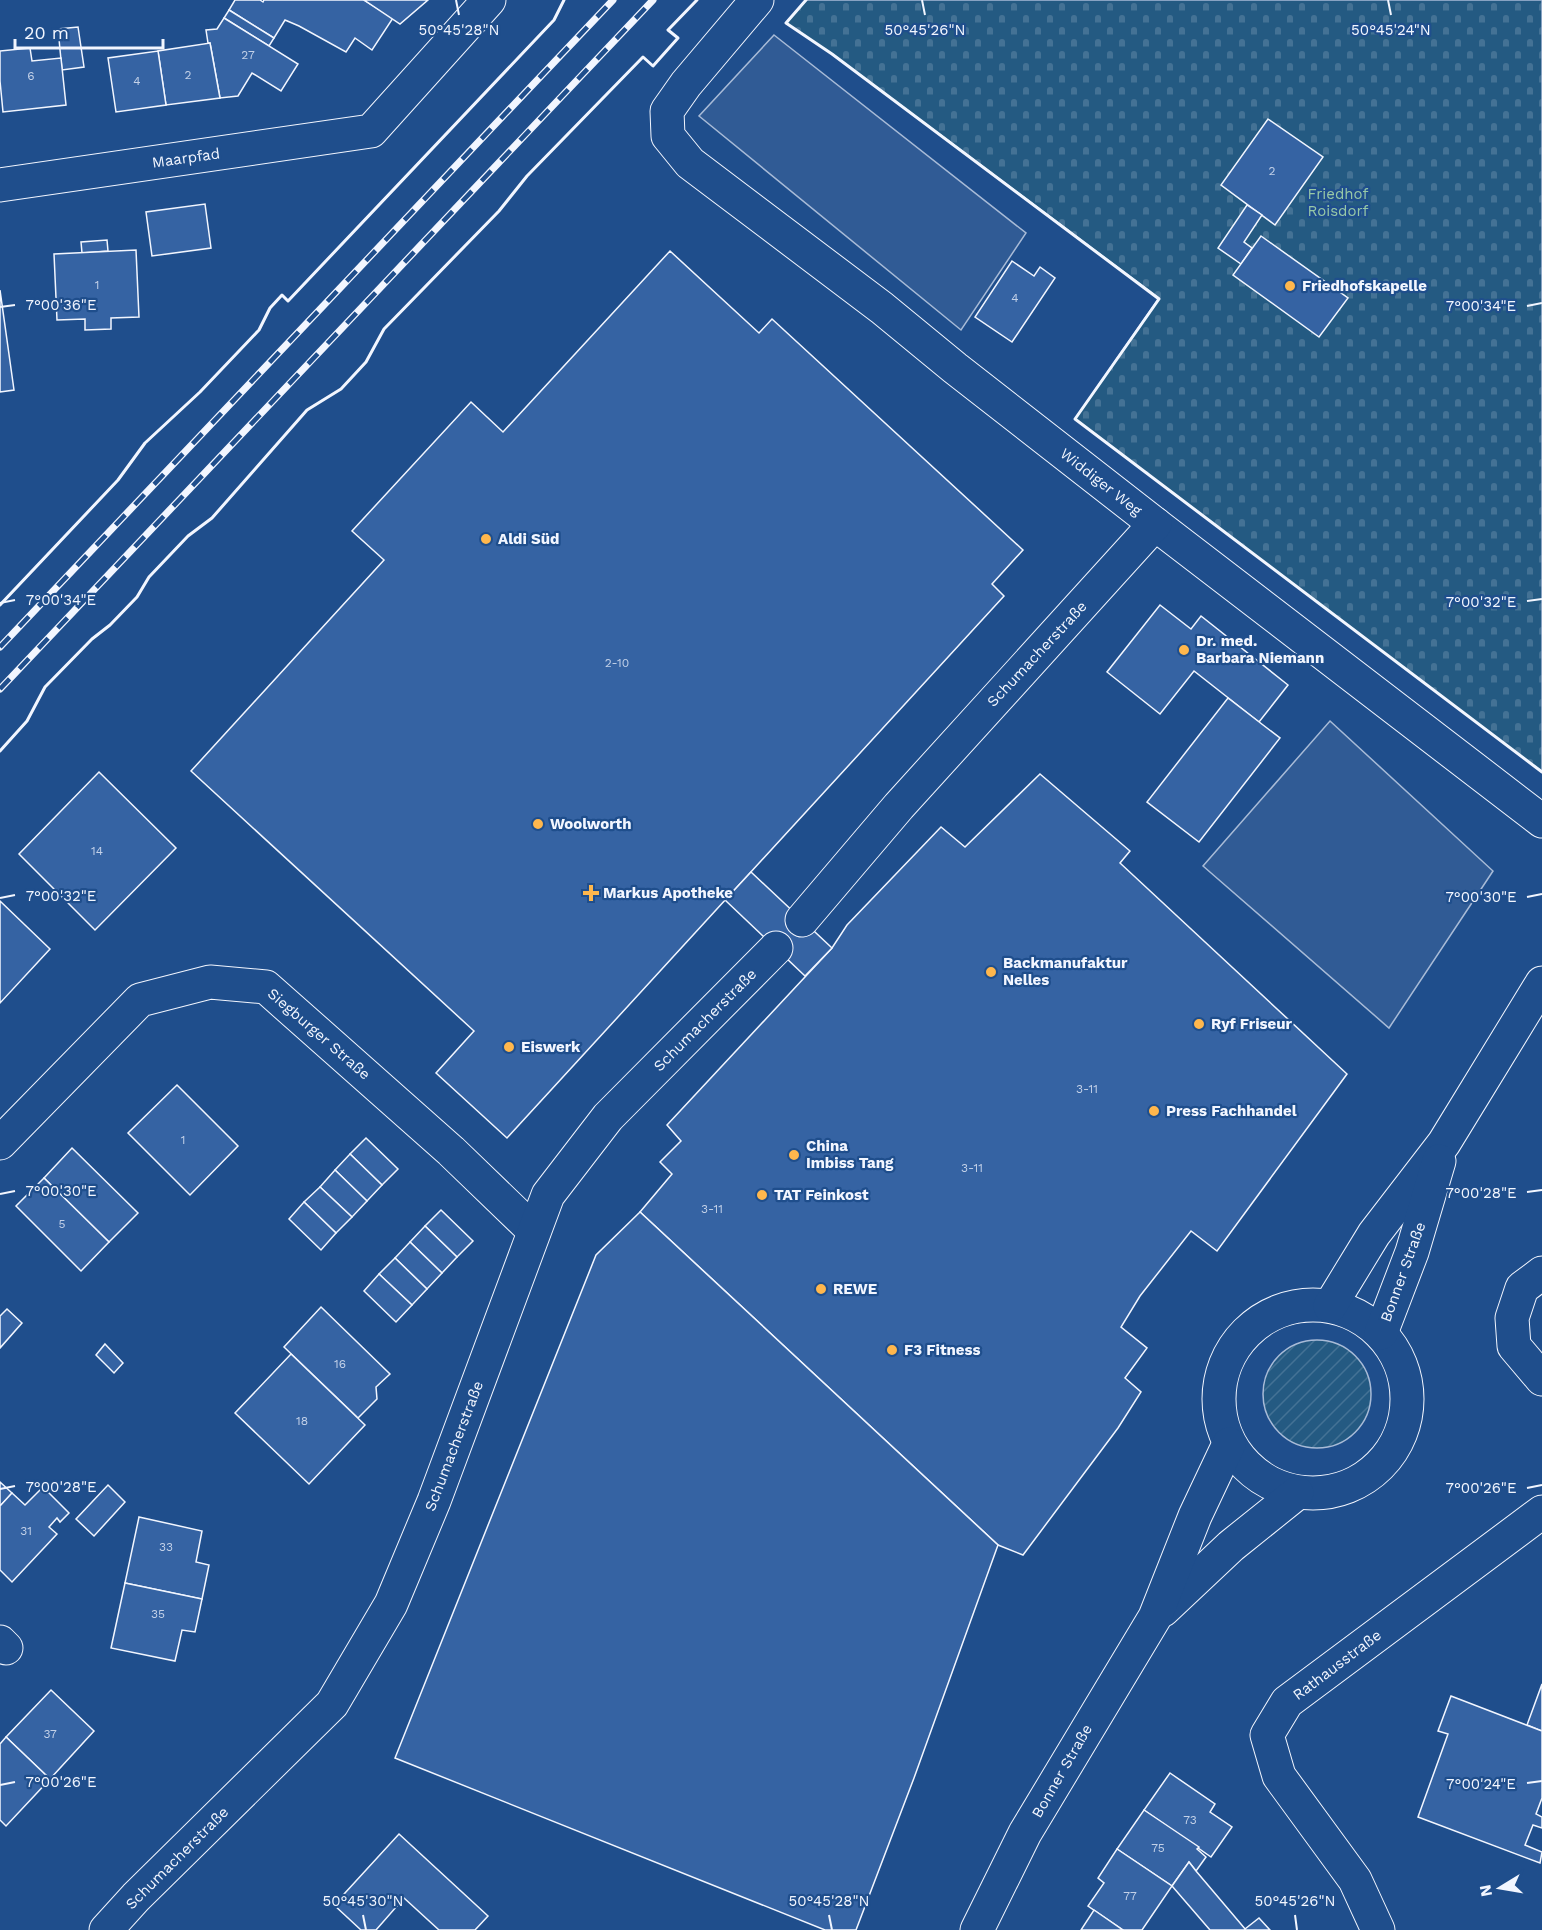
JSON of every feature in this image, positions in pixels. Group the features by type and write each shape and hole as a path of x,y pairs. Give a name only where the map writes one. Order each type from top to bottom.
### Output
{"street":[{"name":"Maarpfad","path":"0,185 371,131 489,0"},
{"name":"Widdiger Weg","path":"757,0 686,84 667,111 668,136 690,163 882,308 1155,524 1542,821"},
{"name":"Schumacherstraße","path":"802,920 899,806 1155,524"},
{"name":"Schumacherstraße","path":"106,1930 136,1897 332,1704 391,1604 434,1501 548,1196 608,1117 776,948"},
{"name":"Siegburger Straße","path":"0,1143 140,1000 210,982 266,987 451,1152 534,1231"},
{"name":"Bonner Straße","path":"1330,1306 1374,1234 1444,1143 1542,983"},
{"name":"Bonner Straße","path":"1381,1333 1412,1252 1444,1143"},
{"path":"1542,1273 1522,1288 1512,1318 1514,1346 1542,1379"},
{"path":"1307,1304 1330,1306 1358,1315 1381,1333 1403,1366 1408,1406 1397,1444 1372,1475 1336,1492 1296,1493 1269,1484 1246,1467 1229,1444 1218,1410 1221,1376 1236,1343 1263,1318 1284,1309 1307,1304"},
{"name":"Bonner Straße","path":"977,1930 1026,1833 1155,1617 1195,1516 1229,1444"},
{"name":"Bonner Straße","path":"1155,1617 1231,1546 1296,1493"},
{"name":"Rathausstraße","path":"1378,1930 1355,1880 1279,1776 1267,1735 1287,1702 1542,1512"}],"green space":[{"name":"Friedhof Roisdorf","path":"806,0 1542,0 1542,772 1075,419 1159,298 832,54 786,23"},
{"path":"1317,1340 1327,1341 1347,1349 1355,1356 1362,1364 1370,1384 1370,1404 1362,1424 1355,1432 1347,1439 1327,1447 1317,1448 1307,1447 1287,1439 1279,1432 1272,1424 1264,1404 1263,1394 1264,1384 1272,1364 1279,1356 1287,1349 1307,1341"}],"shaded area":[{"path":"774,35 1026,233 961,330 699,116"},
{"path":"1330,721 1493,871 1389,1028 1203,866"}],"building":[{"path":"235,0 263,2 264,0 364,0 393,18 372,50 355,38 346,52 285,20 274,38 229,10"},
{"path":"364,0 428,0 400,24"},
{"path":"229,10 274,38 269,46 224,18"},
{"path":"224,18 298,64 281,91 252,73 238,96 220,98 206,30 217,29"},
{"path":"78,27 84,67 62,70 58,29"},
{"path":"210,43 220,98 166,105 158,51"},
{"path":"30,48 32,61 61,58 66,105 3,112 0,51"},
{"path":"158,51 166,105 116,112 108,58"},
{"path":"1268,119 1323,157 1275,225 1221,185"},
{"path":"205,204 211,248 152,256 146,212"},
{"path":"1247,205 1262,215 1244,242 1252,248 1241,264 1218,248"},
{"name":"Friedhofskapelle","path":"1261,236 1348,298 1319,337 1233,275"},
{"path":"107,240 108,251 82,253 81,242"},
{"path":"136,250 139,317 111,318 111,329 85,330 85,319 57,320 54,254"},
{"path":"670,251 759,333 772,319 1023,550 992,584 1004,596 507,1138 436,1073 474,1031 191,771 384,560 352,531 471,402 503,432"},
{"path":"1012,261 1034,276 1040,267 1055,278 1012,342 975,317"},
{"path":"0,290 14,390 0,392"},
{"name":"Dr. med. Barbara Niemann","path":"1160,605 1191,629 1201,616 1288,685 1259,722 1194,671 1160,714 1107,672"},
{"path":"1228,698 1280,738 1199,842 1147,802"},
{"path":"99,772 176,848 95,930 19,854"},
{"path":"1040,774 1130,851 1120,863 1347,1074 1217,1251 1191,1231 1140,1296 1121,1327 1147,1348 1125,1378 1141,1392 1118,1428 1023,1555 998,1545 640,1212 672,1174 660,1162 681,1141 667,1125 832,948 847,925 941,827 965,847"},
{"path":"751,872 832,948 805,976 725,900"},
{"path":"0,901 50,949 0,1003"},
{"path":"177,1085 238,1146 190,1195 128,1133"},
{"path":"366,1138 398,1169 382,1185 350,1154"},
{"path":"72,1148 138,1213 109,1242 44,1178"},
{"path":"350,1154 382,1185 367,1201 335,1170"},
{"path":"335,1170 367,1201 352,1217 320,1187"},
{"path":"44,1178 109,1242 81,1271 16,1206"},
{"path":"320,1187 352,1217 336,1233 304,1202"},
{"path":"304,1202 336,1233 321,1250 289,1219"},
{"path":"441,1210 473,1241 457,1257 425,1226"},
{"path":"640,1212 998,1545 914,1778 856,1930 825,1930 395,1758 596,1255"},
{"path":"425,1226 457,1257 442,1273 410,1242"},
{"path":"410,1242 442,1273 427,1289 395,1258"},
{"path":"395,1258 427,1289 412,1305 379,1274"},
{"path":"379,1274 412,1305 396,1322 364,1291"},
{"path":"321,1307 390,1374 376,1387 377,1399 358,1418 284,1347"},
{"path":"7,1309 22,1323 0,1348 0,1316"},
{"path":"105,1344 123,1363 114,1373 96,1355"},
{"path":"291,1354 365,1425 309,1484 235,1413"},
{"path":"0,1482 12,1493 0,1506"},
{"path":"108,1485 125,1502 94,1536 76,1519"},
{"path":"43,1487 69,1513 60,1522 57,1518 49,1527 57,1534 12,1582 0,1570 0,1506 12,1493 25,1505"},
{"path":"139,1517 202,1531 196,1562 209,1565 202,1599 125,1583"},
{"path":"125,1583 202,1599 195,1632 182,1630 175,1661 111,1648"},
{"path":"1542,1684 1542,1731 1527,1725"},
{"path":"51,1690 94,1731 50,1779 6,1737"},
{"path":"1451,1696 1542,1731 1542,1798 1536,1814 1542,1817 1542,1828 1533,1825 1525,1845 1542,1852 1540,1863 1418,1817 1448,1734 1438,1731"},
{"path":"6,1737 50,1779 6,1826 0,1820 0,1744"},
{"path":"1170,1773 1215,1804 1210,1812 1232,1827 1211,1857 1144,1810"},
{"path":"1144,1810 1199,1847 1197,1849 1206,1857 1196,1871 1189,1862 1172,1886 1117,1849"},
{"path":"399,1834 488,1916 475,1930 439,1930 404,1898 376,1930 361,1930 334,1905"},
{"path":"1117,1849 1172,1886 1142,1930 1123,1930 1088,1906 1104,1883 1098,1878"},
{"path":"1189,1862 1246,1930 1210,1930 1172,1886"},
{"path":"1094,1910 1123,1930 1081,1930"},
{"path":"1259,1918 1270,1930 1245,1929"}],"railway":[{"path":"0,647 613,0"},
{"path":"0,689 653,0"}],"wall":[{"path":"0,605 118,480 145,443 200,392 259,330 270,308 282,295 288,301 554,20 564,0"},
{"path":"0,751 27,721 45,687 137,597 149,577 188,536 212,518 307,410 341,389 366,362 384,329 499,211 527,176 643,57 653,66 678,38 668,30 697,0"},
{"path":"806,0 786,23 832,54 1159,299 1075,419 1542,772"}],"place":[{"name":"Friedhofskapelle","path":"1290,286"},
{"name":"Aldi Süd","path":"486,539"},
{"name":"Dr. med. Barbara Niemann","path":"1184,650"},
{"name":"Woolworth","path":"538,824"},
{"name":"Markus Apotheke","path":"591,893"},
{"name":"Backmanufaktur Nelles","path":"991,972"},
{"name":"Ryf Friseur","path":"1199,1024"},
{"name":"Eiswerk","path":"509,1047"},
{"name":"Press Fachhandel","path":"1154,1111"},
{"name":"China Imbiss Tang","path":"794,1155"},
{"name":"TAT Feinkost","path":"762,1195"},
{"name":"REWE","path":"821,1289"},
{"name":"F3 Fitness","path":"892,1350"}]}
